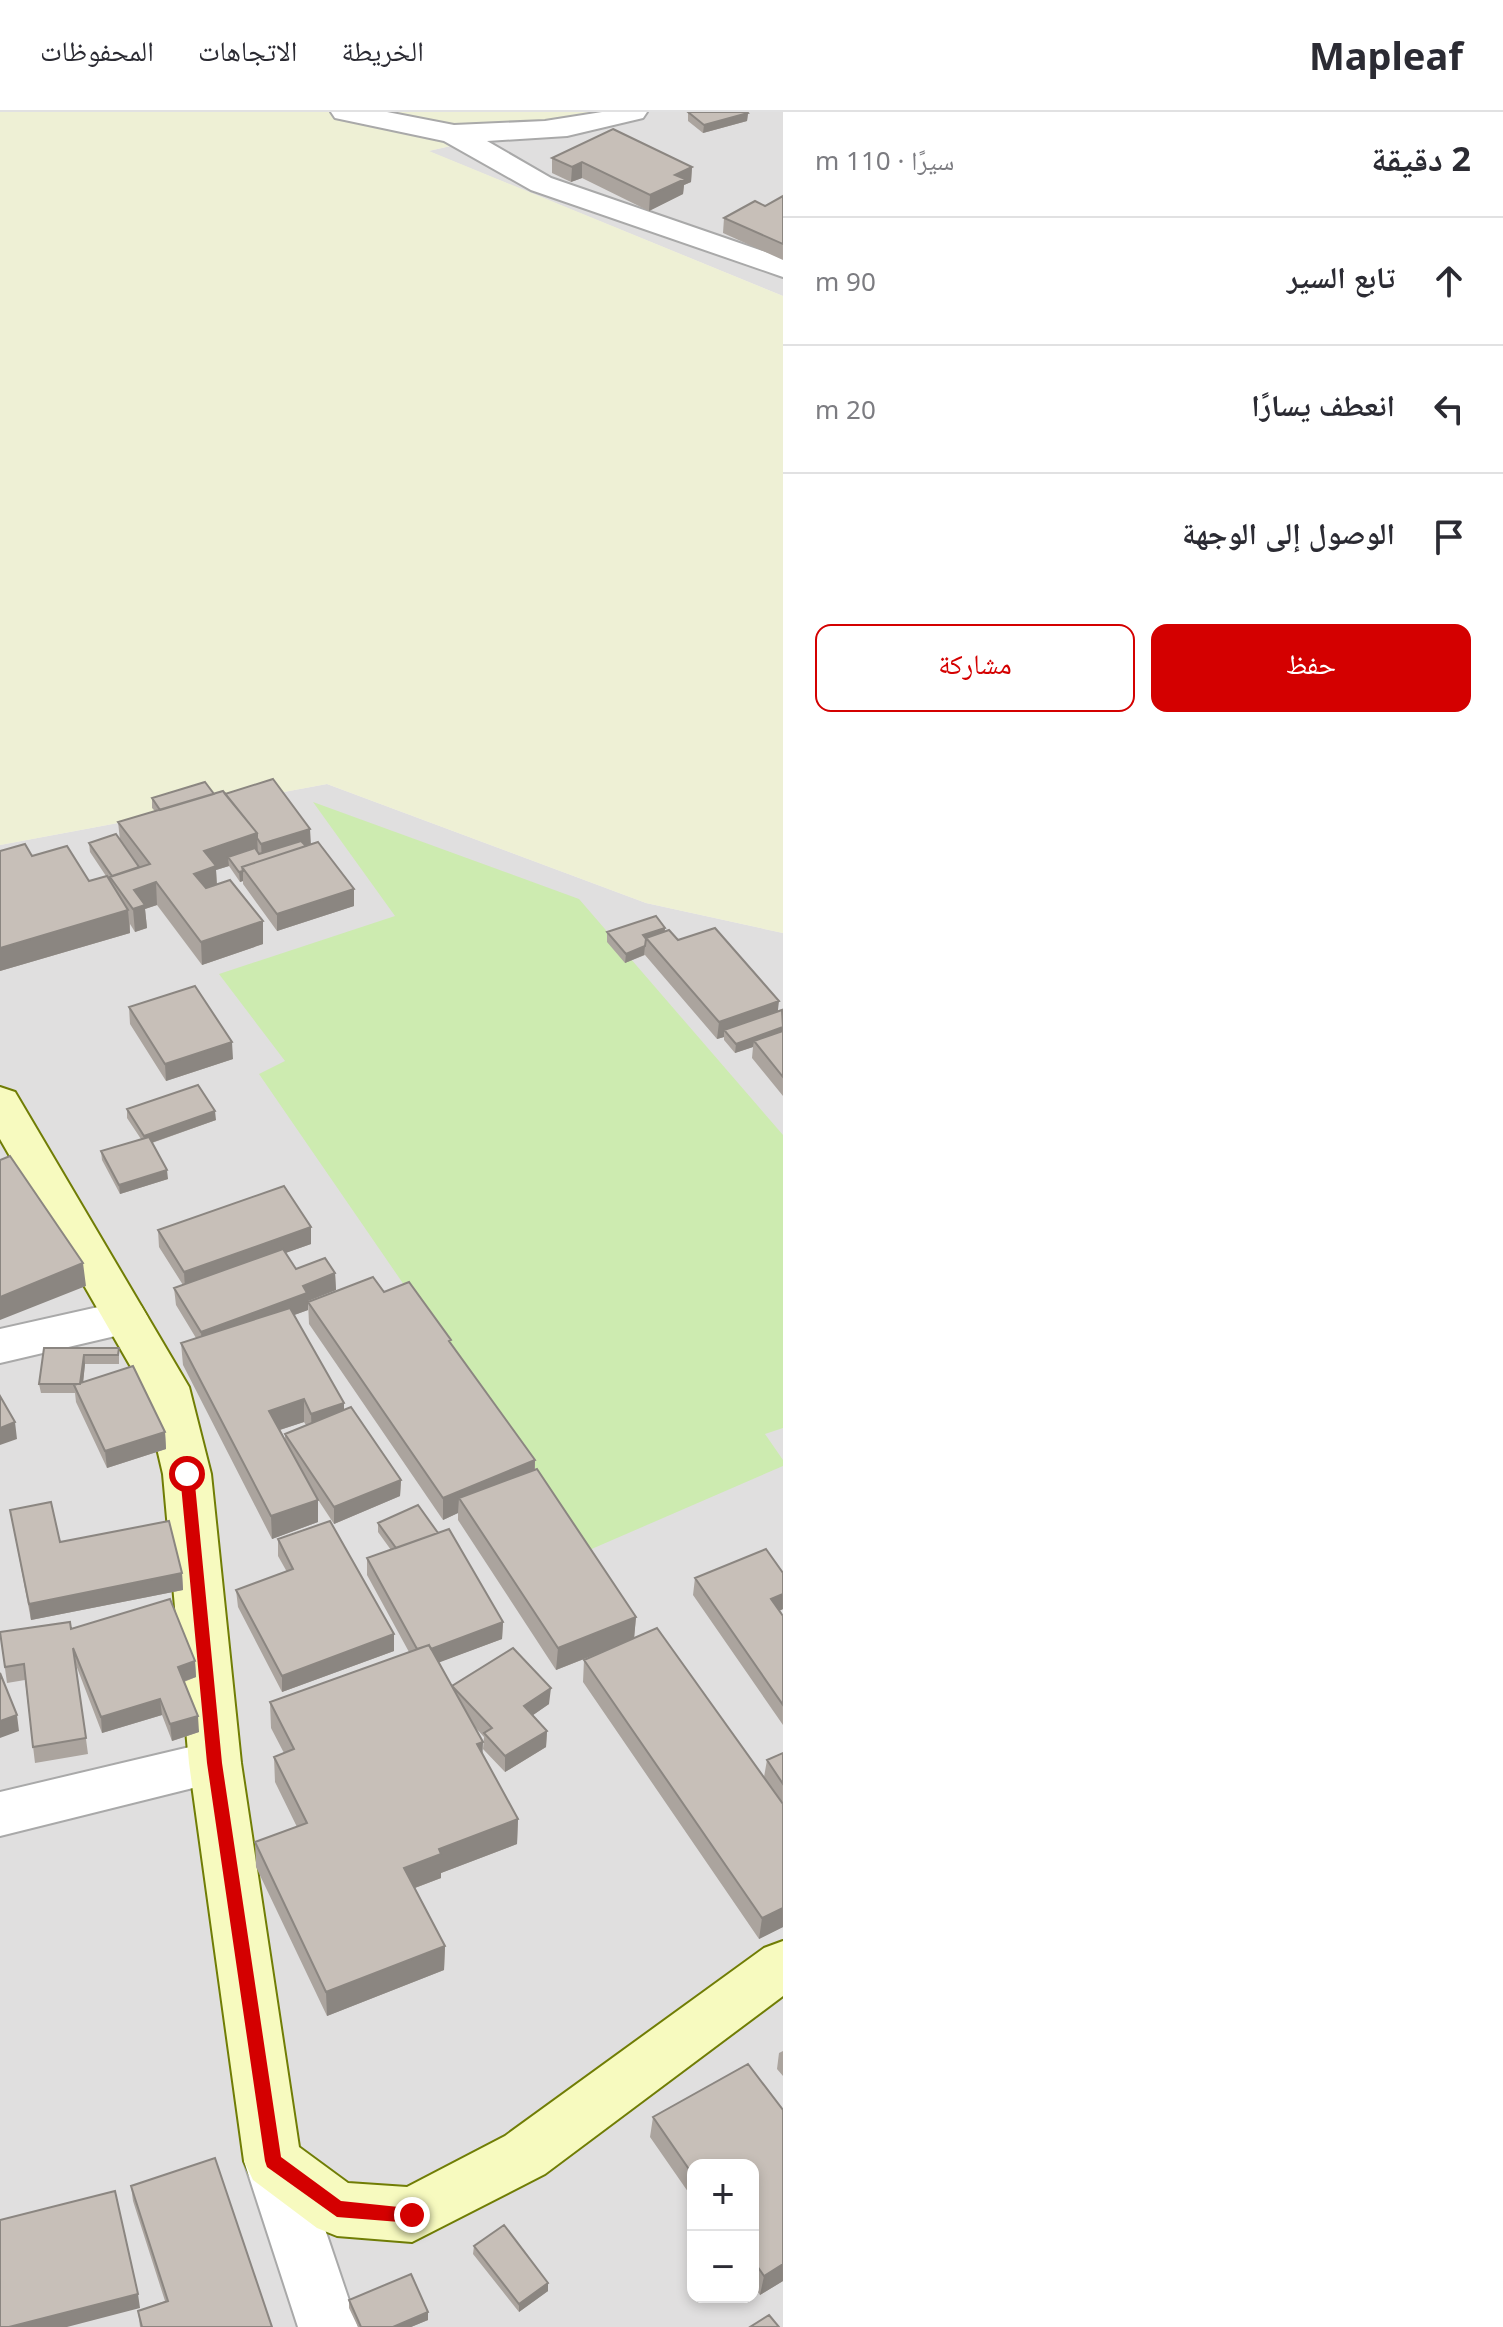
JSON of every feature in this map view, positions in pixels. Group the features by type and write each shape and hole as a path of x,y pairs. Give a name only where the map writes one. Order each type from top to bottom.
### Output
{"street":[{"path":"345,112 453,134 557,130 605,122 633,112"},
{"path":"453,134 541,184 783,268"},
{"path":"0,1102 166,1387 187,1474 215,1763 273,2161 328,2327"},
{"path":"0,1346 125,1318"},
{"path":"0,1814 215,1763"},
{"path":"273,2161 337,2209 412,2215 525,2155 783,1965"}],"shaded area":[{"path":"611,112 783,112 783,296 428,151"},
{"path":"327,784 646,903 783,933 783,2327 0,2327 0,845"}],"green space":[{"path":"0,112 611,112 429,151 783,296 783,933 646,903 327,784 0,845"},
{"path":"313,802 579,899 783,1135 783,1428 765,1434 783,1460 783,1466 587,1551 259,1074 285,1061 219,974 395,916"}],"building":[{"path":"688,112 747,112 748,113 704,125"},
{"path":"613,129 692,167 675,175 685,179 650,195 582,162 572,167 552,158"},
{"path":"783,196 783,244 724,218 755,201 765,206"},
{"path":"273,779 310,829 261,844 257,833 225,794"},
{"path":"205,782 214,794 160,810 152,798"},
{"path":"223,791 257,833 204,851 216,866 194,874 206,888 230,880 263,921 201,942 156,882 134,890 145,905 133,909 110,877 150,864 118,822"},
{"path":"116,834 139,867 112,876 89,843"},
{"path":"301,841 306,846 242,867 243,871 239,872 228,857 255,848 259,854"},
{"path":"318,842 354,889 277,914 242,867"},
{"path":"25,844 32,856 67,846 89,881 107,876 128,910 0,948 0,851"},
{"path":"656,916 665,928 643,935 645,946 626,954 607,932"},
{"path":"715,928 779,1001 719,1022 646,938 669,930 678,940"},
{"path":"195,986 232,1042 165,1064 129,1007"},
{"path":"782,1010 783,1027 736,1044 724,1030"},
{"path":"783,1031 783,1077 754,1041"},
{"path":"198,1085 215,1111 144,1136 127,1109"},
{"path":"149,1137 167,1170 119,1185 101,1151"},
{"path":"10,1156 83,1263 0,1297 0,1160"},
{"path":"284,1186 311,1227 184,1272 158,1230"},
{"path":"283,1249 296,1269 325,1258 335,1273 303,1286 307,1293 201,1332 174,1288"},
{"path":"373,1277 384,1292 409,1282 535,1460 443,1498 308,1302"},
{"path":"290,1308 344,1403 311,1414 304,1399 269,1411 318,1500 271,1516 181,1343"},
{"path":"44,1348 119,1348 118,1355 84,1355 80,1384 39,1384"},
{"path":"133,1366 165,1432 105,1451 74,1385"},
{"path":"0,1396 15,1422 0,1428"},
{"path":"351,1407 401,1480 334,1507 285,1434"},
{"path":"537,1469 636,1617 558,1648 459,1498"},
{"path":"51,1502 60,1542 169,1521 182,1573 29,1604 10,1510"},
{"path":"418,1505 438,1533 396,1548 378,1523"},
{"path":"330,1521 394,1634 282,1676 236,1590 293,1569 278,1539"},
{"path":"449,1529 503,1622 431,1649 429,1645 417,1649 367,1558"},
{"path":"766,1549 783,1573 783,1594 771,1599 783,1616 783,1705 695,1578"},
{"path":"170,1599 195,1661 178,1667 198,1716 170,1724 160,1699 101,1717 73,1648 86,1738 33,1747 24,1664 5,1667 0,1632 70,1622 71,1629"},
{"path":"657,1628 783,1804 783,1908 762,1918 584,1660"},
{"path":"429,1645 483,1742 477,1744 518,1819 439,1849 441,1854 404,1868 445,1946 326,1992 255,1842 307,1823 274,1757 294,1749 270,1702"},
{"path":"513,1648 551,1688 524,1706 547,1731 505,1756 484,1733 492,1728 452,1686"},
{"path":"0,1673 17,1715 0,1721"},
{"path":"783,1753 783,1784 767,1760"},
{"path":"748,2064 783,2110 783,2264 764,2276 759,2269 759,2159 687,2159 687,2166 653,2117"},
{"path":"215,2158 272,2327 142,2327 138,2311 168,2301 131,2186"},
{"path":"115,2191 138,2294 0,2327 0,2220"},
{"path":"504,2225 548,2283 519,2304 474,2246"},
{"path":"411,2274 428,2312 393,2327 361,2327 349,2300"},
{"path":"769,2315 779,2327 750,2327"}],"route":[{"path":"187,1474 215,1763 273,2161 337,2209 412,2215"}]}
